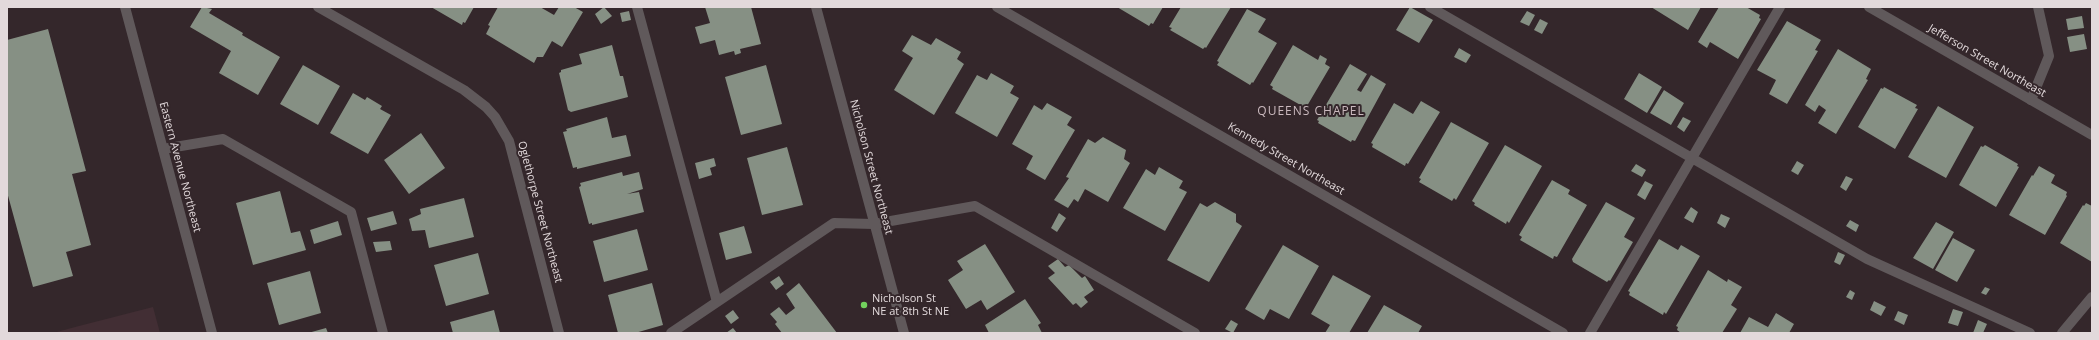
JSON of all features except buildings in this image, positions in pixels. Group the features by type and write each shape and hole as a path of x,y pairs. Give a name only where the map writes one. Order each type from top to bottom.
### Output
{"street":[{"name":"Eastern Avenue Northeast","path":"125,7 212,333"},
{"name":"Oglethorpe Street Northeast","path":"318,7 464,90 486,107 495,117 509,141 559,333"},
{"path":"637,7 717,302"},
{"name":"Nicholson Street Northeast","path":"816,7 904,333"},
{"name":"Kennedy Street Northeast","path":"997,7 1563,333"},
{"path":"1430,7 1866,259 2030,333"},
{"path":"1590,333 1780,7"},
{"name":"Jefferson Street Northeast","path":"1869,7 2092,135"},
{"path":"2031,100 2049,56 2038,7"},
{"path":"163,149 223,139 351,212 384,333"},
{"path":"671,333 834,223 874,224 975,206 1195,333"},
{"path":"2062,333 2092,297"}],"shaded area":[{"path":"153,307 160,333 53,333 79,326"}],"place":[{"name":"Nicholson St NE at 8th St NE","path":"864,305"}],"district":[{"name":"QUEENS CHAPEL","path":"1311,112"}]}
